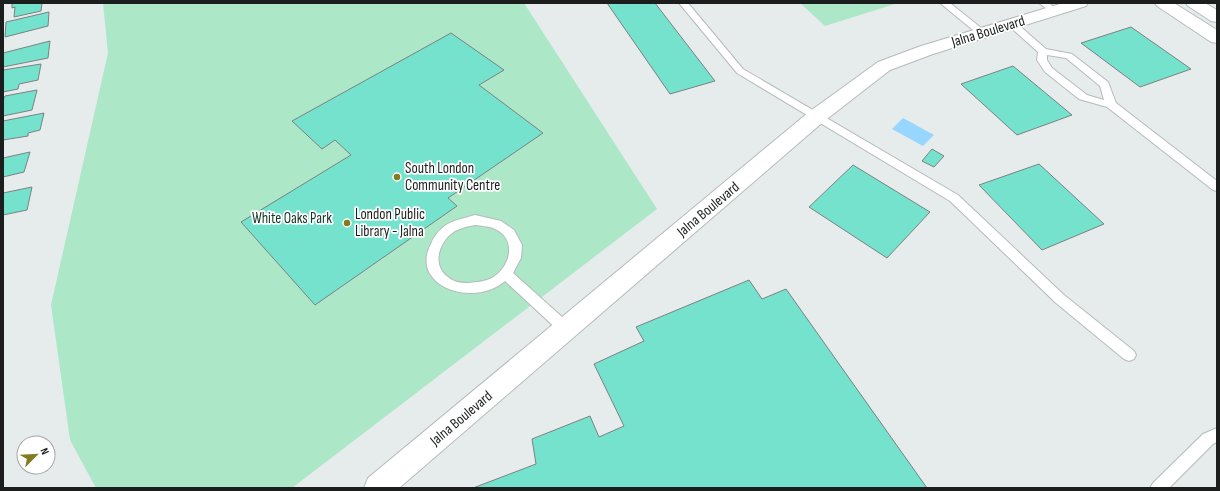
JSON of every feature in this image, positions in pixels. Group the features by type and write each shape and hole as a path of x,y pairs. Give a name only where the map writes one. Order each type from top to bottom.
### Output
{"street":[{"name":"Jalna Boulevard","path":"378,488 398,478 566,329 816,117 884,66 927,50 1012,24 1049,7 1080,3"},
{"path":"1163,3 1217,38"},
{"path":"1194,3 1217,18"}],"lane":[{"path":"683,3 740,71 954,198 1005,248 1060,298 1129,355"},
{"path":"944,3 982,33"},
{"path":"1012,24 1043,51 1069,56 1105,84 1111,105"},
{"path":"1043,51 1042,60 1048,70 1083,97 1111,105 1217,187"},
{"path":"474,220 488,221 505,228 515,241 517,252 514,263 506,274 496,282 482,287 468,289 455,287 443,281 435,272 432,261 433,250 439,239 449,229 461,223 474,220"},
{"path":"506,274 566,329"},
{"path":"1158,488 1208,439 1217,435"}],"green space":[{"name":"White Oaks Park","path":"103,3 524,3 657,209 292,488 96,488 70,440 51,305 108,53"},
{"path":"800,3 898,3 825,26"}],"water":[{"path":"903,118 934,135 923,146 892,129"}],"building":[{"path":"12,3 42,3 41,11 14,17 15,7 12,8"},
{"path":"607,3 655,3 715,81 670,94"},
{"path":"49,12 48,26 5,37 6,22"},
{"path":"1131,27 1191,69 1140,87 1081,43"},
{"name":"South London Community Centre","path":"451,33 504,70 479,85 543,133 448,198 457,206 315,305 241,222 351,155 335,140 322,149 292,121"},
{"path":"50,41 48,58 3,67 3,53"},
{"path":"41,64 38,80 19,84 18,89 3,92 3,70"},
{"path":"1013,66 1072,115 1017,135 961,84"},
{"path":"37,90 32,110 3,116 3,100 5,96"},
{"path":"44,113 40,130 28,133 28,136 3,140 3,121"},
{"path":"932,149 944,156 934,167 922,161"},
{"path":"30,152 24,172 3,177 3,158"},
{"path":"1039,164 1104,224 1042,250 979,185"},
{"path":"853,165 930,212 887,258 809,207"},
{"path":"32,187 27,210 3,215 3,193"},
{"path":"749,280 762,299 786,289 927,488 473,488 536,464 532,439 590,416 599,437 624,426 594,364 644,341 636,327"}],"place":[{"name":"South London Community Centre","path":"397,177"},
{"name":"London Public Library - Jalna","path":"347,223"}]}
